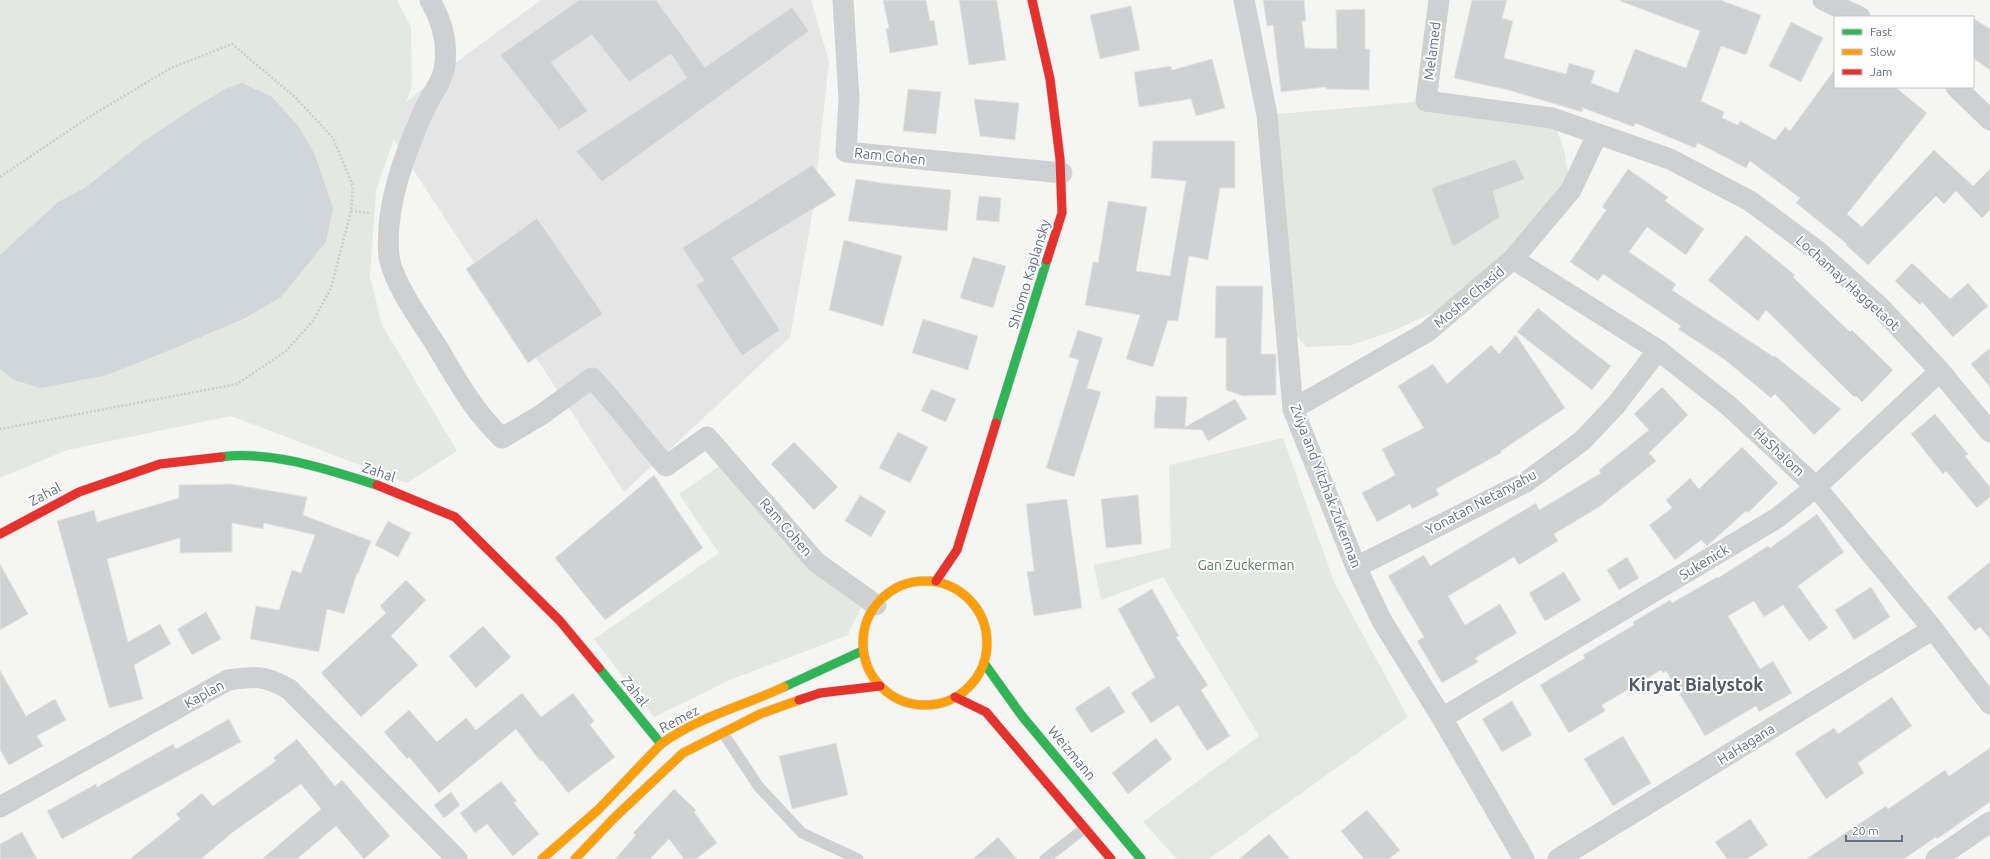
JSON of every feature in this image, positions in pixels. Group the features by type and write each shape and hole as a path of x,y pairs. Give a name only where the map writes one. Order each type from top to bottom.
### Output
{"street":[{"name":"Ram Cohen","path":"430,0 442,30 446,47 444,71 422,115 399,178 390,218 389,258 399,283 484,422 502,438 546,411 592,378 618,406 636,432 666,466 707,437 816,562 876,604"},
{"name":"Ram Cohen","path":"843,0 849,98 846,152 1062,173"},
{"name":"Shlomo Kaplansky","path":"957,550 1062,213 1062,173 1045,46 1032,0"},
{"name":"Zviya and Yitzhak Zukerman","path":"1244,0 1267,115 1293,409 1356,567 1382,621 1442,718 1524,859"},
{"name":"Melamed","path":"1426,101 1439,0"},
{"path":"1823,0 1858,16"},
{"path":"1957,88 1990,120"},
{"name":"Lochamay Haggetaot","path":"1426,101 1552,118 1670,160 1750,201 1818,252 1879,306 1940,371 1990,432"},
{"name":"Moshe Chasid","path":"1293,409 1427,332 1513,259 1571,190 1597,135"},
{"name":"HaShalom","path":"1513,259 1658,350 1729,406 1816,487 1933,629 1990,704"},
{"name":"Yonatan Netanyahu","path":"1356,567 1526,482 1582,441 1616,405 1658,350"},
{"name":"Sukenick","path":"1442,718 1777,518 1816,487 1940,371"},
{"name":"Zahal","path":"0,534 79,492 160,464 242,454 315,466 384,487 455,517 560,621 661,744"},
{"path":"957,550 958,564"},
{"path":"936,582 957,550"},
{"path":"959,578 960,591"},
{"path":"923,580 936,582 960,591 973,604 983,619 987,634 987,650 984,663 978,676 970,686 956,697 938,704 921,706 902,702 886,693 866,667 862,651 864,628 876,604 894,588 923,580"},
{"name":"HaHagana","path":"1558,859 1933,629"},
{"name":"Remez","path":"542,859 599,809 661,744 670,737 697,723 748,703 862,651"},
{"name":"Weizmann","path":"984,663 1022,716 1141,859"},
{"name":"Kaplan","path":"0,807 228,680 254,676 272,680 289,689 457,859"},
{"path":"574,859 614,818 683,753 760,714 820,693 880,686"},
{"path":"956,697 986,712 1055,790 1110,859"},
{"path":"1936,859 1990,822"}],"lane":[{"path":"722,733 759,787 802,833 858,859"},
{"path":"1045,859 1085,828"}],"path":[{"path":"0,177 88,117 171,68 232,44 295,97 333,138 353,186 351,211 331,288 313,321 286,351 237,384 0,429"}],"shaded area":[{"path":"541,0 811,0 829,62 812,216 790,337 624,492 382,122 444,71"},
{"path":"242,83 272,97 299,127 315,155 333,208 326,242 280,298 243,319 107,375 41,388 14,380 0,369 0,255 58,202 85,188 144,141 189,111 227,88"}],"green space":[{"path":"0,0 397,0 411,27 412,85 376,191 370,276 382,325 457,451 407,483 231,416 67,450 0,478"},
{"path":"1426,101 1552,118 1564,149 1571,190 1471,295 1393,331 1352,345 1306,347 1286,322 1267,115"},
{"name":"Gan Zuckerman","path":"1283,438 1334,582 1408,717 1209,859 1177,859 1143,822 1259,736 1163,577 1101,600 1094,565 1171,548 1169,465"},
{"path":"721,465 808,566 861,607 848,635 730,680 654,717 594,639 719,553 679,494"}],"building":[{"path":"579,0 656,0 705,67 792,7 809,31 602,182 576,151 687,78 671,54 629,82 592,35 551,62 588,111 559,130 500,55"},
{"path":"883,0 926,0 930,21 934,20 938,45 890,53 886,29 889,28"},
{"path":"959,0 997,0 1006,60 969,65"},
{"path":"1263,0 1304,0 1306,21 1302,21 1305,48 1337,49 1336,10 1365,9 1365,49 1370,49 1369,90 1326,89 1326,87 1281,92 1273,25 1267,26"},
{"path":"1472,0 1507,0 1502,18 1513,21 1504,58 1566,74 1569,63 1595,71 1591,83 1618,93 1635,49 1686,68 1700,31 1620,0 1720,0 1761,15 1746,55 1721,46 1701,101 1724,112 1722,118 1738,125 1740,121 1775,140 1785,127 1790,131 1834,70 1834,88 1896,88 1927,113 1847,214 1862,227 1934,150 1973,186 1990,169 1990,210 1982,218 1956,191 1944,204 1936,196 1868,265 1846,245 1847,244 1796,203 1800,198 1750,161 1746,168 1698,143 1695,148 1635,123 1634,127 1583,108 1582,112 1508,90 1454,78"},
{"path":"1131,6 1140,50 1100,59 1090,15"},
{"path":"1974,19 1990,29 1990,70 1974,59"},
{"path":"1791,22 1823,38 1801,82 1769,66"},
{"path":"1212,59 1225,108 1196,116 1191,99 1139,107 1134,72 1171,66 1172,70"},
{"path":"908,89 941,92 936,134 903,131"},
{"path":"974,99 1019,103 1015,140 980,136"},
{"path":"1153,141 1235,141 1235,188 1220,188 1208,260 1189,256 1178,321 1168,320 1153,367 1126,359 1140,315 1085,305 1093,262 1098,263 1108,201 1147,207 1136,271 1170,276 1186,181 1151,178"},
{"path":"1515,159 1525,179 1493,191 1500,217 1453,247 1431,188"},
{"path":"812,165 836,195 732,258 780,330 742,356 696,285 704,280 682,248"},
{"path":"1628,169 1668,197 1665,201 1704,229 1686,255 1647,227 1629,252 1676,284 1672,290 1774,357 1775,356 1841,409 1814,435 1775,394 1771,398 1724,359 1678,329 1681,326 1603,274 1598,281 1570,262 1606,210 1602,207"},
{"path":"856,179 951,190 947,231 848,221"},
{"path":"979,196 1001,198 999,222 976,220"},
{"path":"537,218 603,314 528,363 466,269"},
{"path":"1746,235 1795,275 1793,277 1850,332 1852,330 1893,370 1862,402 1856,396 1854,397 1766,310 1758,321 1708,280"},
{"path":"844,240 902,256 883,326 829,310"},
{"path":"973,257 1006,266 993,308 960,298"},
{"path":"1912,263 1950,299 1968,283 1988,306 1953,337 1922,302 1920,305 1895,281"},
{"path":"1216,286 1263,286 1261,354 1276,354 1276,395 1243,396 1226,390 1226,338 1215,338"},
{"path":"1538,308 1611,366 1592,390 1517,332"},
{"path":"923,319 978,336 968,370 912,353"},
{"path":"1078,330 1103,338 1087,388 1101,392 1074,477 1046,468 1079,360 1069,357"},
{"path":"1516,335 1565,408 1501,451 1501,453 1436,489 1439,495 1412,509 1410,504 1377,522 1362,493 1395,475 1382,449 1424,428 1398,386 1433,364 1447,384 1491,345 1499,354"},
{"path":"1990,348 1990,387 1971,364"},
{"path":"1662,387 1688,415 1649,453 1656,461 1599,507 1554,534 1558,541 1519,565 1514,557 1448,596 1465,625 1500,604 1517,633 1475,658 1478,662 1442,683 1417,641 1424,637 1388,576 1424,555 1430,566 1536,503 1539,510 1601,473 1599,470 1649,430 1634,414"},
{"path":"931,389 956,399 946,422 921,411"},
{"path":"1156,396 1187,397 1185,427 1235,399 1247,419 1208,441 1202,430 1154,428"},
{"path":"1935,414 1968,454 1965,456 1990,487 1990,497 1977,508 1946,471 1943,474 1911,434"},
{"path":"898,432 928,447 910,483 879,468"},
{"path":"794,442 838,487 814,510 771,464"},
{"path":"1742,447 1778,483 1748,513 1746,511 1707,546 1701,540 1675,560 1649,525 1672,508 1666,500 1690,478 1699,489"},
{"path":"654,475 703,548 605,620 555,558"},
{"path":"231,484 307,497 303,515 371,541 358,574 357,573 344,614 327,609 319,652 250,639 256,606 279,610 292,570 301,573 315,535 264,523 263,529 232,523 232,552 180,553 180,538 107,559 128,642 160,624 171,644 134,665 143,699 109,708 57,521 94,510 97,522 179,498 179,485"},
{"path":"860,495 886,511 871,537 845,521"},
{"path":"1138,495 1142,544 1106,548 1101,499"},
{"path":"1067,499 1082,608 1034,616 1027,572 1034,571 1026,504"},
{"path":"1817,514 1844,552 1798,586 1828,628 1809,641 1783,605 1764,617 1754,601 1728,616 1760,669 1773,661 1792,693 1759,712 1756,706 1705,736 1666,671 1663,673 1661,670 1602,705 1605,711 1569,733 1540,685 1585,658 1583,655 1634,625 1633,622 1670,600 1672,603 1717,577 1718,578 1768,546 1770,548"},
{"path":"388,521 411,533 398,557 375,545"},
{"path":"1627,557 1639,578 1619,590 1607,570"},
{"path":"1990,562 1990,639 1980,627 1975,631 1947,597"},
{"path":"0,564 28,614 0,630"},
{"path":"1564,572 1581,600 1545,621 1529,593"},
{"path":"406,580 426,600 391,636 418,665 361,717 321,673 386,613 380,606"},
{"path":"1871,587 1890,617 1854,640 1835,610"},
{"path":"1152,589 1179,636 1176,637 1208,685 1201,690 1230,736 1207,751 1178,705 1151,723 1131,693 1155,677 1118,609"},
{"path":"206,612 221,639 192,655 177,629"},
{"path":"483,626 511,657 476,688 449,656"},
{"path":"0,670 26,716 55,699 66,720 37,736 43,746 9,765 0,750"},
{"path":"1109,686 1125,712 1091,733 1075,708"},
{"path":"522,693 541,717 573,693 594,721 590,725 615,757 568,793 542,760 540,761 516,729 439,793 409,757 407,759 384,732 409,710 437,742 466,718 476,730"},
{"path":"1892,697 1912,726 1858,763 1864,773 1826,799 1795,753 1834,728 1838,734"},
{"path":"1512,701 1532,735 1502,752 1482,719"},
{"path":"229,719 241,742 62,839 47,811 96,784 97,787 173,744 176,749"},
{"path":"1623,736 1651,783 1613,806 1584,759"},
{"path":"1156,738 1172,759 1128,794 1112,773"},
{"path":"297,739 335,786 342,780 390,836 364,859 336,826 297,859 262,859 321,809 301,784 233,832 201,859 130,859 180,819 176,814 202,793 213,806 276,761 273,758"},
{"path":"836,743 848,795 792,809 779,756"},
{"path":"1990,748 1990,802 1937,839 1936,837 1904,859 1806,859 1886,806 1888,809 1945,770 1949,776"},
{"path":"501,781 517,801 514,803 539,834 513,856 487,824 475,833 460,813"},
{"path":"674,789 696,810 694,812 717,843 696,859 684,859 669,839 650,859 615,859 636,835 633,833"},
{"path":"451,792 460,805 444,818 434,805"},
{"path":"1367,810 1400,850 1389,859 1364,859 1341,831"},
{"path":"1750,819 1768,845 1747,859 1727,859 1715,842"},
{"path":"22,832 37,859 0,859 0,844"},
{"path":"1269,834 1290,859 1239,859"},
{"path":"998,837 1017,859 973,859"}],"traffic: fast":[{"path":"996,423 1047,260"},
{"path":"221,457 260,456 280,459 340,473 377,485"},
{"path":"784,687 862,651"},
{"path":"984,663 1022,716 1141,859"},
{"path":"599,668 661,744"}],"traffic: slow":[{"path":"931,581 949,585 960,591 973,603 983,619 987,643 983,667 977,678 965,691 943,703 919,705 901,701 890,695 877,683 865,661 863,637 867,619 873,608 885,595 907,583 931,581"},
{"path":"542,859 599,809 661,744 690,726 705,719 784,687"},
{"path":"575,859 614,818 683,753 760,714 799,700"}],"traffic: jam":[{"path":"1032,0 1050,79 1060,159 1062,213 1047,260"},
{"path":"936,581 957,550 996,423"},
{"path":"0,534 79,492 160,464 221,457"},
{"path":"377,485 455,517 560,621 599,668"},
{"path":"799,700 820,693 880,686"},
{"path":"955,697 986,712 1111,859"}],"district":[{"name":"Kiryat Bialystok","path":"1696,684"}]}
